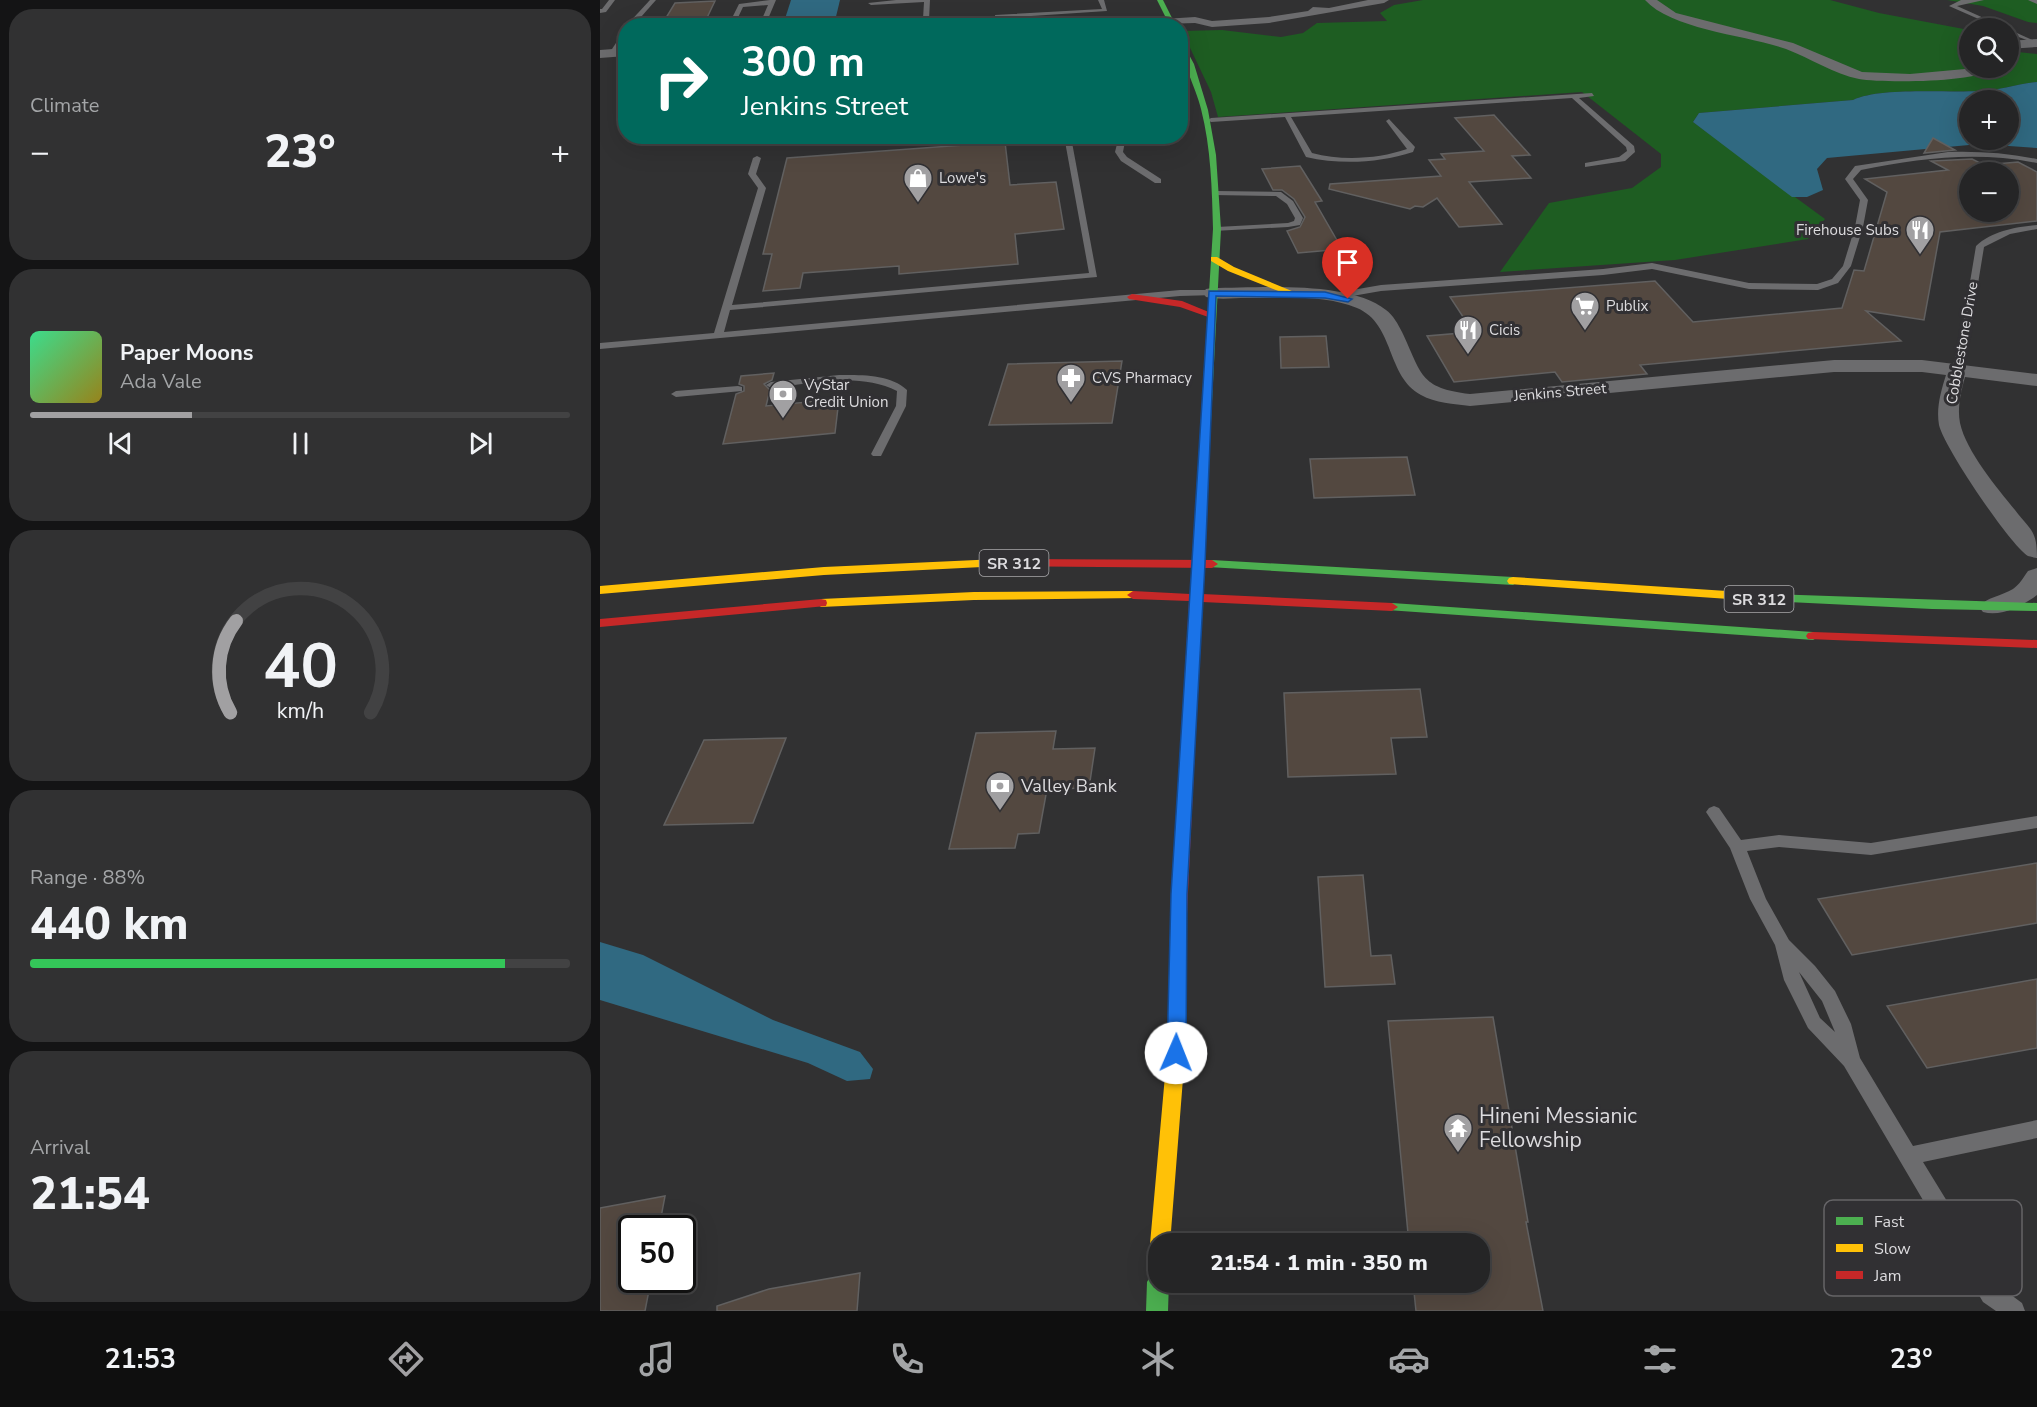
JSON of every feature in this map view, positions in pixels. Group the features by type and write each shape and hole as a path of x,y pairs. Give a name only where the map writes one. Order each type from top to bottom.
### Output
{"main road":[{"path":"1160,0 1169,18"},
{"path":"1161,1233 1176,1053 1179,894 1217,228 1215,156 1211,120 1203,92 1188,58"},
{"path":"1215,259 1231,269 1294,294"},
{"path":"1132,297 1182,304 1211,315"},
{"name":"SR 312","path":"600,590 718,578 917,565 1053,562 1199,564 1319,569 1765,599 2037,607"},
{"name":"SR 312","path":"600,623 871,600 994,596 1197,597 1346,604 1851,639 2037,644"},
{"path":"1955,643 2025,628"},
{"path":"1157,1311 1158,1293"}],"street":[{"path":"1188,21 1224,24 1269,20 1384,0"},
{"path":"1650,0 1672,15 1789,46 1859,75 1910,78 1959,73"},
{"path":"2019,44 2036,43"},
{"name":"Jenkins Street","path":"1212,293 1335,296 1365,305 1380,313 1391,328 1414,381 1424,389 1452,399 1470,400 1834,366 1890,365 1958,370 2037,380"},
{"name":"Cobblestone Drive","path":"1958,370 1950,397 1951,429 1978,475 2036,554"},
{"path":"1992,607 2023,596 2034,584 2037,576"}],"lane":[{"path":"600,11 604,11 612,0"},
{"path":"637,18 653,0"},
{"path":"871,3 927,0 926,18"},
{"path":"997,18 997,16 1105,10 1101,0"},
{"path":"1979,18 1952,6 1961,2 1981,0"},
{"path":"2031,0 2037,2"},
{"path":"735,18 741,5 772,2 765,18"},
{"path":"2019,36 2036,43"},
{"path":"605,54 618,44"},
{"path":"1211,120 1592,95"},
{"path":"1573,96 1630,146 1629,154 1622,159 1588,165"},
{"path":"1287,115 1309,155 1323,159 1389,156 1410,150 1411,147 1389,121"},
{"path":"726,308 1094,275 1068,144"},
{"path":"1122,144 1119,152 1124,159 1158,181"},
{"path":"1335,296 1381,288 1603,272 1652,266 1749,286 1818,287 1835,281 1847,266 1859,227 1864,200 1849,179 1858,168 1962,153 2011,154 2037,161"},
{"path":"718,335 762,188 752,174 757,158"},
{"path":"1216,193 1278,194 1290,203 1299,218 1297,223 1288,225 1217,228"},
{"name":"Cobblestone Drive","path":"1958,370 1965,342 1971,290 1980,246 1993,237 2013,230 2037,227"},
{"path":"600,346 1132,297 1212,293"},
{"path":"771,386 834,380 870,380 894,384 902,390 901,405 877,454"},
{"path":"676,394 738,389"},
{"path":"1714,812 1737,846 1758,899 1783,945 1793,980 1814,1023 1851,1060 1934,1200"},
{"path":"1737,846 1779,841 1871,849 2037,822"},
{"path":"1783,945 1812,972 1833,1002 1845,1031 1851,1060"},
{"path":"1908,1156 2037,1129"},
{"path":"1993,1302 2014,1311"}],"green space":[{"path":"1423,0 1830,0 1879,13 1959,28 1959,78 2019,78 2019,52 2037,54 2037,82 1992,90 1879,93 1853,100 1699,113 1693,122 1825,219 1808,239 1675,260 1500,272 1549,203 1632,188 1661,167 1661,154 1582,92 1218,117 1211,92 1188,44 1188,31 1222,30 1281,37 1303,33 1317,23 1387,21 1380,13 1394,5"},
{"path":"1947,0 2037,0 2037,23 2028,22 1983,6"}],"water":[{"path":"791,0 840,0 836,18 785,18"},
{"path":"2037,82 2037,148 2019,147 2019,90 1992,90"},
{"path":"1959,91 1959,146 1827,158 1817,169 1823,190 1807,197 1792,197 1693,122 1699,113 1853,100 1879,93"},
{"path":"600,942 643,955 773,1020 860,1052 873,1069 870,1079 847,1081 808,1063 600,1000"}],"building":[{"path":"715,1 707,18 666,18 675,3"},
{"path":"1494,115 1530,155 1512,156 1531,178 1469,182 1502,224 1459,227 1437,198 1423,207 1415,206 1410,209 1329,189 1330,184 1441,176 1429,160 1445,159 1441,154 1484,151 1455,118"},
{"path":"1933,138 1955,150 1924,153"},
{"name":"Lowe's","path":"1005,144 1010,185 1056,182 1064,229 1015,234 1018,264 899,274 899,266 803,273 800,288 763,291 772,254 763,254 787,158"},
{"path":"1972,159 1978,162 1959,162 1959,222 2019,222 2019,163 2037,172 2037,221 1940,232 1924,320 1866,311 1901,341 1640,365 1647,374 1562,382 1555,372 1454,382 1427,336 1473,332 1450,297 1655,281 1693,322 1842,308 1854,270 1864,271 1887,192 1865,179 1948,170 1931,161"},
{"path":"1300,166 1322,201 1315,202 1342,249 1298,253 1287,231 1300,227 1305,217 1294,199 1282,190 1273,190 1262,169"},
{"path":"1326,336 1329,367 1281,368 1280,337"},
{"name":"CVS Pharmacy","path":"1122,361 1112,423 989,425 1008,364"},
{"name":"VyStar Credit Union","path":"774,373 772,380 764,384 770,390 766,406 839,399 835,433 723,444 736,394 744,391 744,386 739,384 741,376"},
{"path":"1407,457 1415,495 1314,498 1310,459"},
{"path":"1420,689 1427,737 1391,738 1396,774 1288,777 1284,693"},
{"name":"Valley Bank","path":"1056,731 1053,749 1095,748 1089,788 1047,789 1039,833 1018,834 1015,848 949,849 976,733"},
{"path":"786,738 753,823 664,825 704,740"},
{"path":"2037,863 2037,923 1852,955 1818,899"},
{"path":"1363,875 1371,956 1391,955 1395,984 1325,987 1318,877"},
{"path":"2037,979 2037,1048 1927,1068 1887,1006"},
{"path":"1493,1017 1528,1222 1526,1222 1543,1311 1416,1311 1414,1293 1490,1293 1490,1233 1408,1233 1388,1021"},
{"path":"665,1196 661,1215 618,1215 618,1293 648,1293 645,1311 600,1311 600,1208"},
{"path":"860,1273 857,1311 717,1311 717,1306 769,1289"}],"traffic: fast":[{"path":"1160,0 1169,18"},
{"path":"1188,59 1199,87 1213,155 1217,229 1196,594"},
{"path":"1212,564 1513,581"},
{"path":"1773,598 2037,607"},
{"path":"1392,607 1813,636"},
{"path":"1157,1311 1158,1293"}],"traffic: slow":[{"path":"1214,259 1231,269 1294,294"},
{"path":"600,590 824,571 998,563"},
{"path":"1513,581 1773,598"},
{"path":"821,603 974,596 1133,595"},
{"path":"1161,1233 1176,1053 1178,935"}],"traffic: jam":[{"path":"1132,297 1182,304 1211,315"},
{"path":"998,563 1212,564"},
{"path":"1178,935 1196,594"},
{"path":"1133,595 1392,607"},
{"path":"600,623 821,603"},
{"path":"1813,636 2037,644"}],"place":[{"name":"Lowe's","path":"918,204"},
{"name":"Firehouse Subs","path":"1920,256"},
{"name":"Publix","path":"1585,332"},
{"name":"Cicis","path":"1468,356"},
{"name":"CVS Pharmacy","path":"1071,404"},
{"name":"VyStar Credit Union","path":"783,420"},
{"name":"Valley Bank","path":"1000,812"},
{"name":"Hineni Messianic Fellowship","path":"1458,1154"}],"route":[{"path":"1176,1053 1179,894 1199,564 1212,293 1325,295 1348,299"}]}
